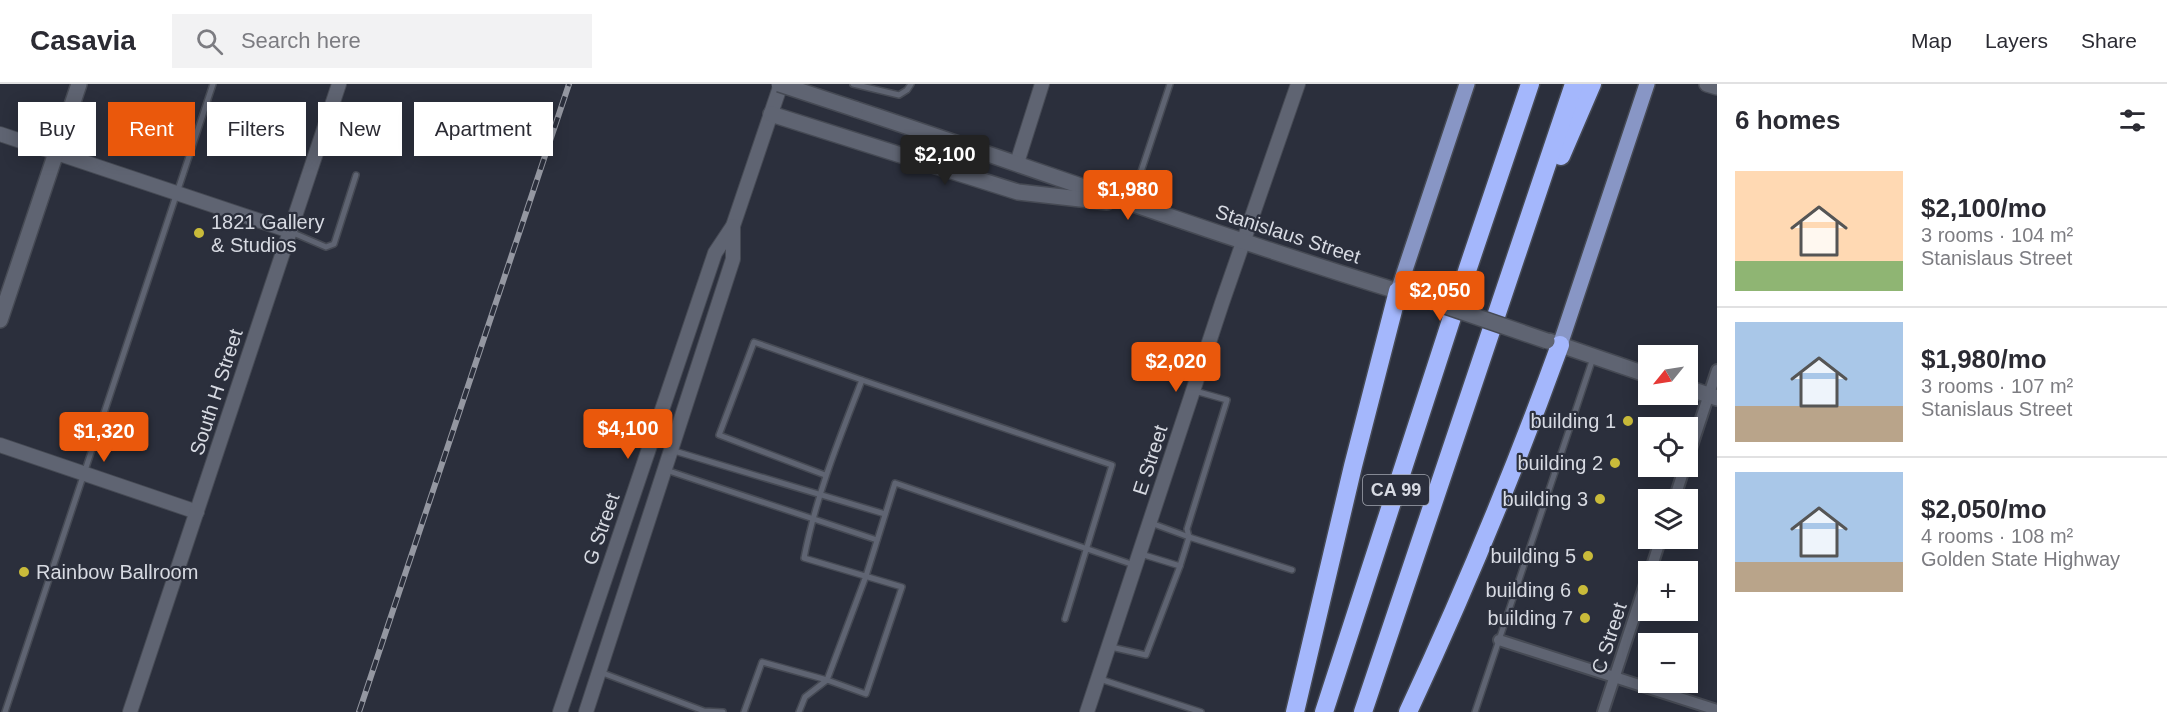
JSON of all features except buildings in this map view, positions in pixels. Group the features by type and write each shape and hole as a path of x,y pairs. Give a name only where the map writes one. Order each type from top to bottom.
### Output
{"highway":[{"path":"1468,268 1518,84"},
{"name":"CA 99","path":"1324,712 1530,84"},
{"name":"CA 99","path":"1363,712 1574,84"},
{"path":"1512,270 1592,84"},
{"path":"1295,712 1353,466 1405,293"},
{"path":"1408,712 1502,496 1554,343"}],"main road":[{"path":"73,102 79,84"},
{"name":"Stanislaus Street","path":"780,84 1017,163 1244,243 1405,293 1638,371"},
{"path":"1405,293 1467,84"},
{"path":"1554,343 1647,84"},
{"path":"1707,84 1717,87"},
{"path":"771,114 1018,192 1130,204"},
{"path":"0,321 55,156"},
{"path":"1698,392 1713,397"}],"street":[{"name":"South H Street","path":"130,712 339,84"},
{"name":"G Street","path":"560,712 715,253 733,226 780,84"},
{"path":"1017,163 1042,84"},
{"name":"E Street","path":"1087,712 1298,84"},
{"path":"0,134 18,140"},
{"path":"65,156 290,231"},
{"name":"G Street","path":"586,712 733,259 733,226"},
{"path":"1698,434 1713,397 1717,370"},
{"path":"0,445 197,512"},
{"name":"C Street","path":"1603,712 1638,606"},
{"path":"1499,640 1717,710"}],"lane":[{"path":"5,712 213,84"},
{"path":"853,84 899,95 911,84"},
{"path":"1130,204 1170,84"},
{"path":"290,231 326,247 334,244 356,175"},
{"path":"825,475 719,435 754,342 1112,465 1065,620"},
{"path":"1475,712 1594,356"},
{"path":"744,712 762,662 827,680 866,694 902,587 804,558 811,520 825,475 862,381"},
{"path":"1109,646 1146,655 1180,566 1189,537 1187,529 1227,400 1194,390"},
{"path":"671,450 885,514"},
{"path":"664,470 877,540"},
{"path":"799,712 805,697 827,680 866,576 895,483 1085,548 1180,566"},
{"path":"1150,522 1292,570"},
{"path":"599,672 704,711 723,712"},
{"path":"1098,679 1201,712"}],"railway":[{"path":"359,712 569,84"}],"place":[{"name":"1821 Gallery & Studios","path":"199,233"},
{"name":"building 1","path":"1628,421"},
{"name":"building 2","path":"1615,463"},
{"name":"building 3","path":"1600,499"},
{"name":"building 5","path":"1588,556"},
{"name":"Rainbow Ballroom","path":"24,572"},
{"name":"building 6","path":"1583,590"},
{"name":"building 7","path":"1585,618"}]}
